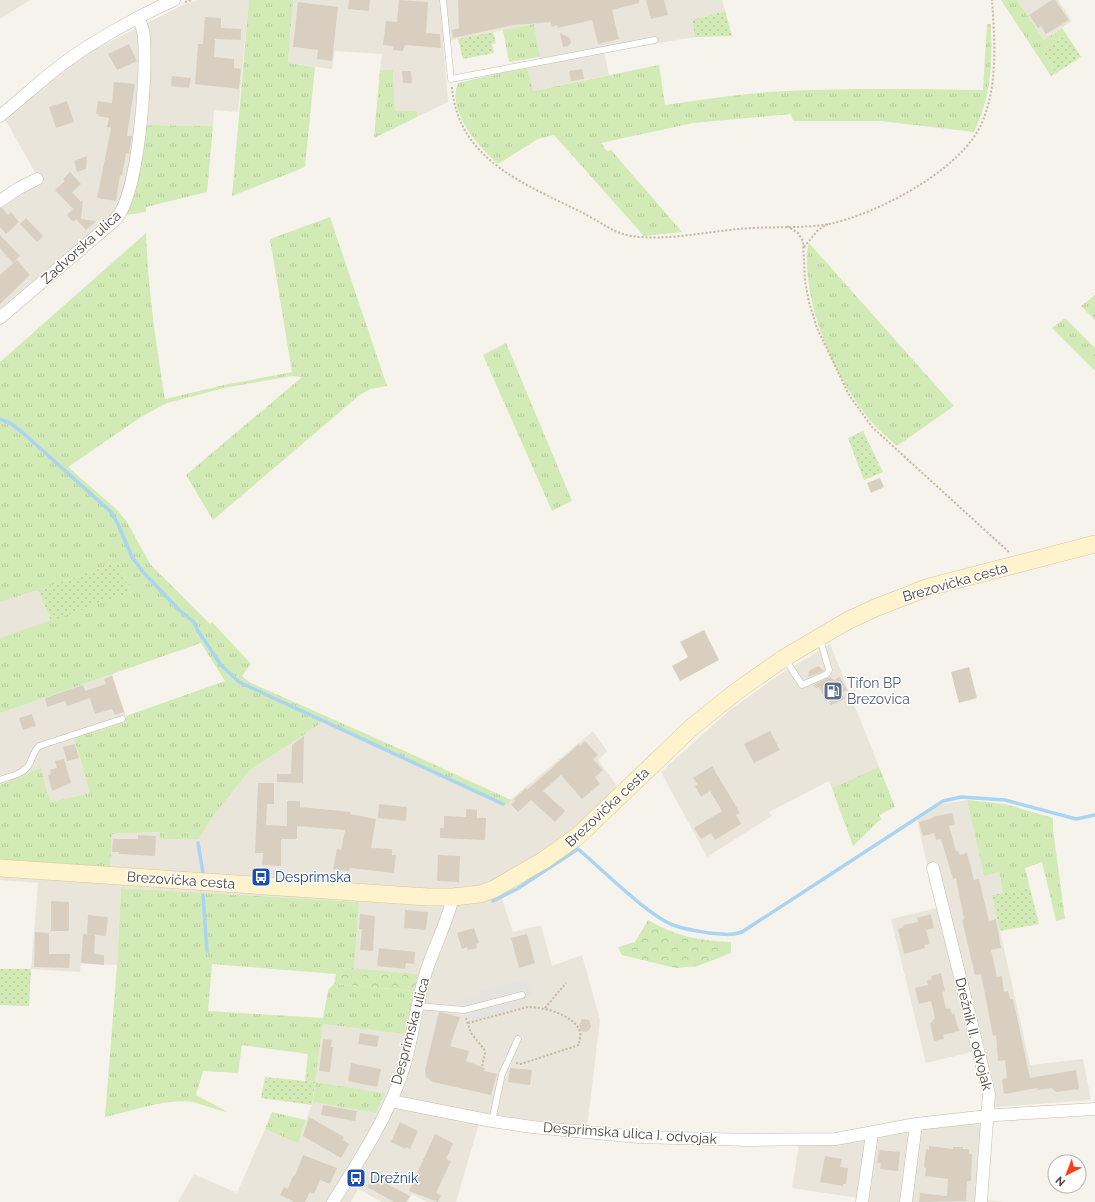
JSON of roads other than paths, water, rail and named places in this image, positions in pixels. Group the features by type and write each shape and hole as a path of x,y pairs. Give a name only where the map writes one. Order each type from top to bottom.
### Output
{"main road":[{"name":"Brezovička cesta","path":"0,868 420,897 453,898 471,896 494,889 528,870 562,848 578,836 692,727 737,691 784,658 820,636 875,608 906,595 956,579 1095,544"}],"street":[{"path":"0,116 52,72 79,53 138,18 174,0"},
{"name":"Zadvorska ulica","path":"0,318 115,220 123,209 128,197 136,162 140,128 144,38 138,18"},
{"path":"0,201 19,188 37,179"},
{"name":"Drežnik II. odvojak","path":"933,868 989,1094 981,1202"},
{"name":"Desprimska ulica","path":"333,1202 358,1162 391,1101 403,1070 427,968 435,943 450,909 453,898"},
{"name":"Desprimska ulica I. odvojak","path":"391,1101 492,1121 563,1130 647,1137 797,1140 836,1139 872,1134 916,1124 988,1116 1095,1109"},
{"path":"906,1202 916,1124"},
{"path":"862,1202 872,1134"}],"lane":[{"path":"443,0 451,79 655,40"},
{"path":"784,658 802,685 827,674 829,670 820,636"},
{"path":"0,780 22,772 27,768 35,750 39,746 122,719"},
{"path":"418,1006 464,1010 522,994"},
{"path":"492,1121 502,1074 518,1039"}],"waterway":[{"path":"0,419 10,423 22,432 110,511 118,524 132,557 143,572 179,610 194,622 198,631 221,665 239,682 503,804"},
{"path":"493,901 517,889 578,849 626,892 665,921 676,926 692,930 718,934 733,934 742,932 943,801 961,797 1005,800 1076,819 1095,815"},
{"path":"198,843 203,873"},
{"path":"203,895 207,951"}],"place":[{"name":"Tifon BP Brezovica","path":"833,691"},
{"name":"Desprimska","path":"261,877"},
{"name":"Drežnik","path":"356,1178"}]}
